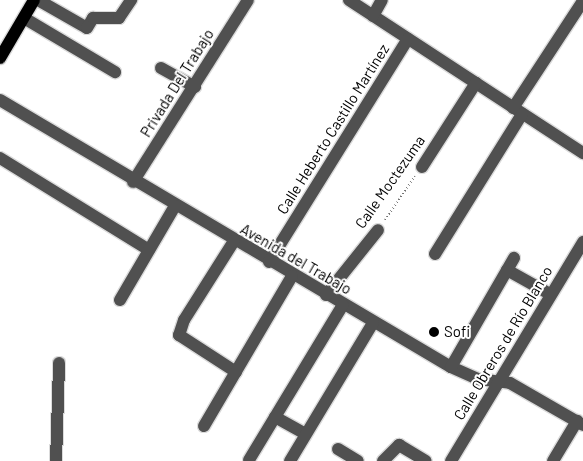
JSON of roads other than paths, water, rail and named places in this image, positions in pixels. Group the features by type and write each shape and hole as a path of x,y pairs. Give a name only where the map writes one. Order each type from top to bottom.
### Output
{"main road":[{"path":"0,58 34,0"}],"street":[{"path":"38,0 87,28 93,18 119,18 130,0"},
{"name":"Privada Del Trabajo","path":"133,182 195,88 248,0"},
{"path":"349,0 583,153"},
{"path":"373,16 382,0"},
{"path":"434,254 583,1"},
{"path":"24,18 115,72"},
{"name":"Calle Heberto Castillo Martínez","path":"269,262 408,39"},
{"path":"161,68 195,88"},
{"name":"Calle Moctezuma","path":"422,167 476,83"},
{"name":"Avenida del Trabajo","path":"0,100 133,182 451,367 478,379 499,379 515,385 580,423"},
{"path":"0,158 149,250"},
{"path":"120,300 175,206"},
{"name":"Calle Moctezuma","path":"326,295 378,230"},
{"path":"234,241 184,320 179,335 236,372"},
{"name":"Calle Obreros de Río Blanco","path":"451,461 583,242"},
{"path":"451,367 514,258"},
{"path":"507,270 550,294"},
{"path":"204,426 292,276"},
{"path":"249,460 343,305"},
{"path":"290,461 373,323"},
{"path":"56,461 59,363"},
{"path":"275,417 306,434"},
{"path":"553,461 580,423"},
{"path":"383,461 398,445 426,461"},
{"path":"338,449 358,461"}],"place":[{"name":"Sofi","path":"434,332"}]}
